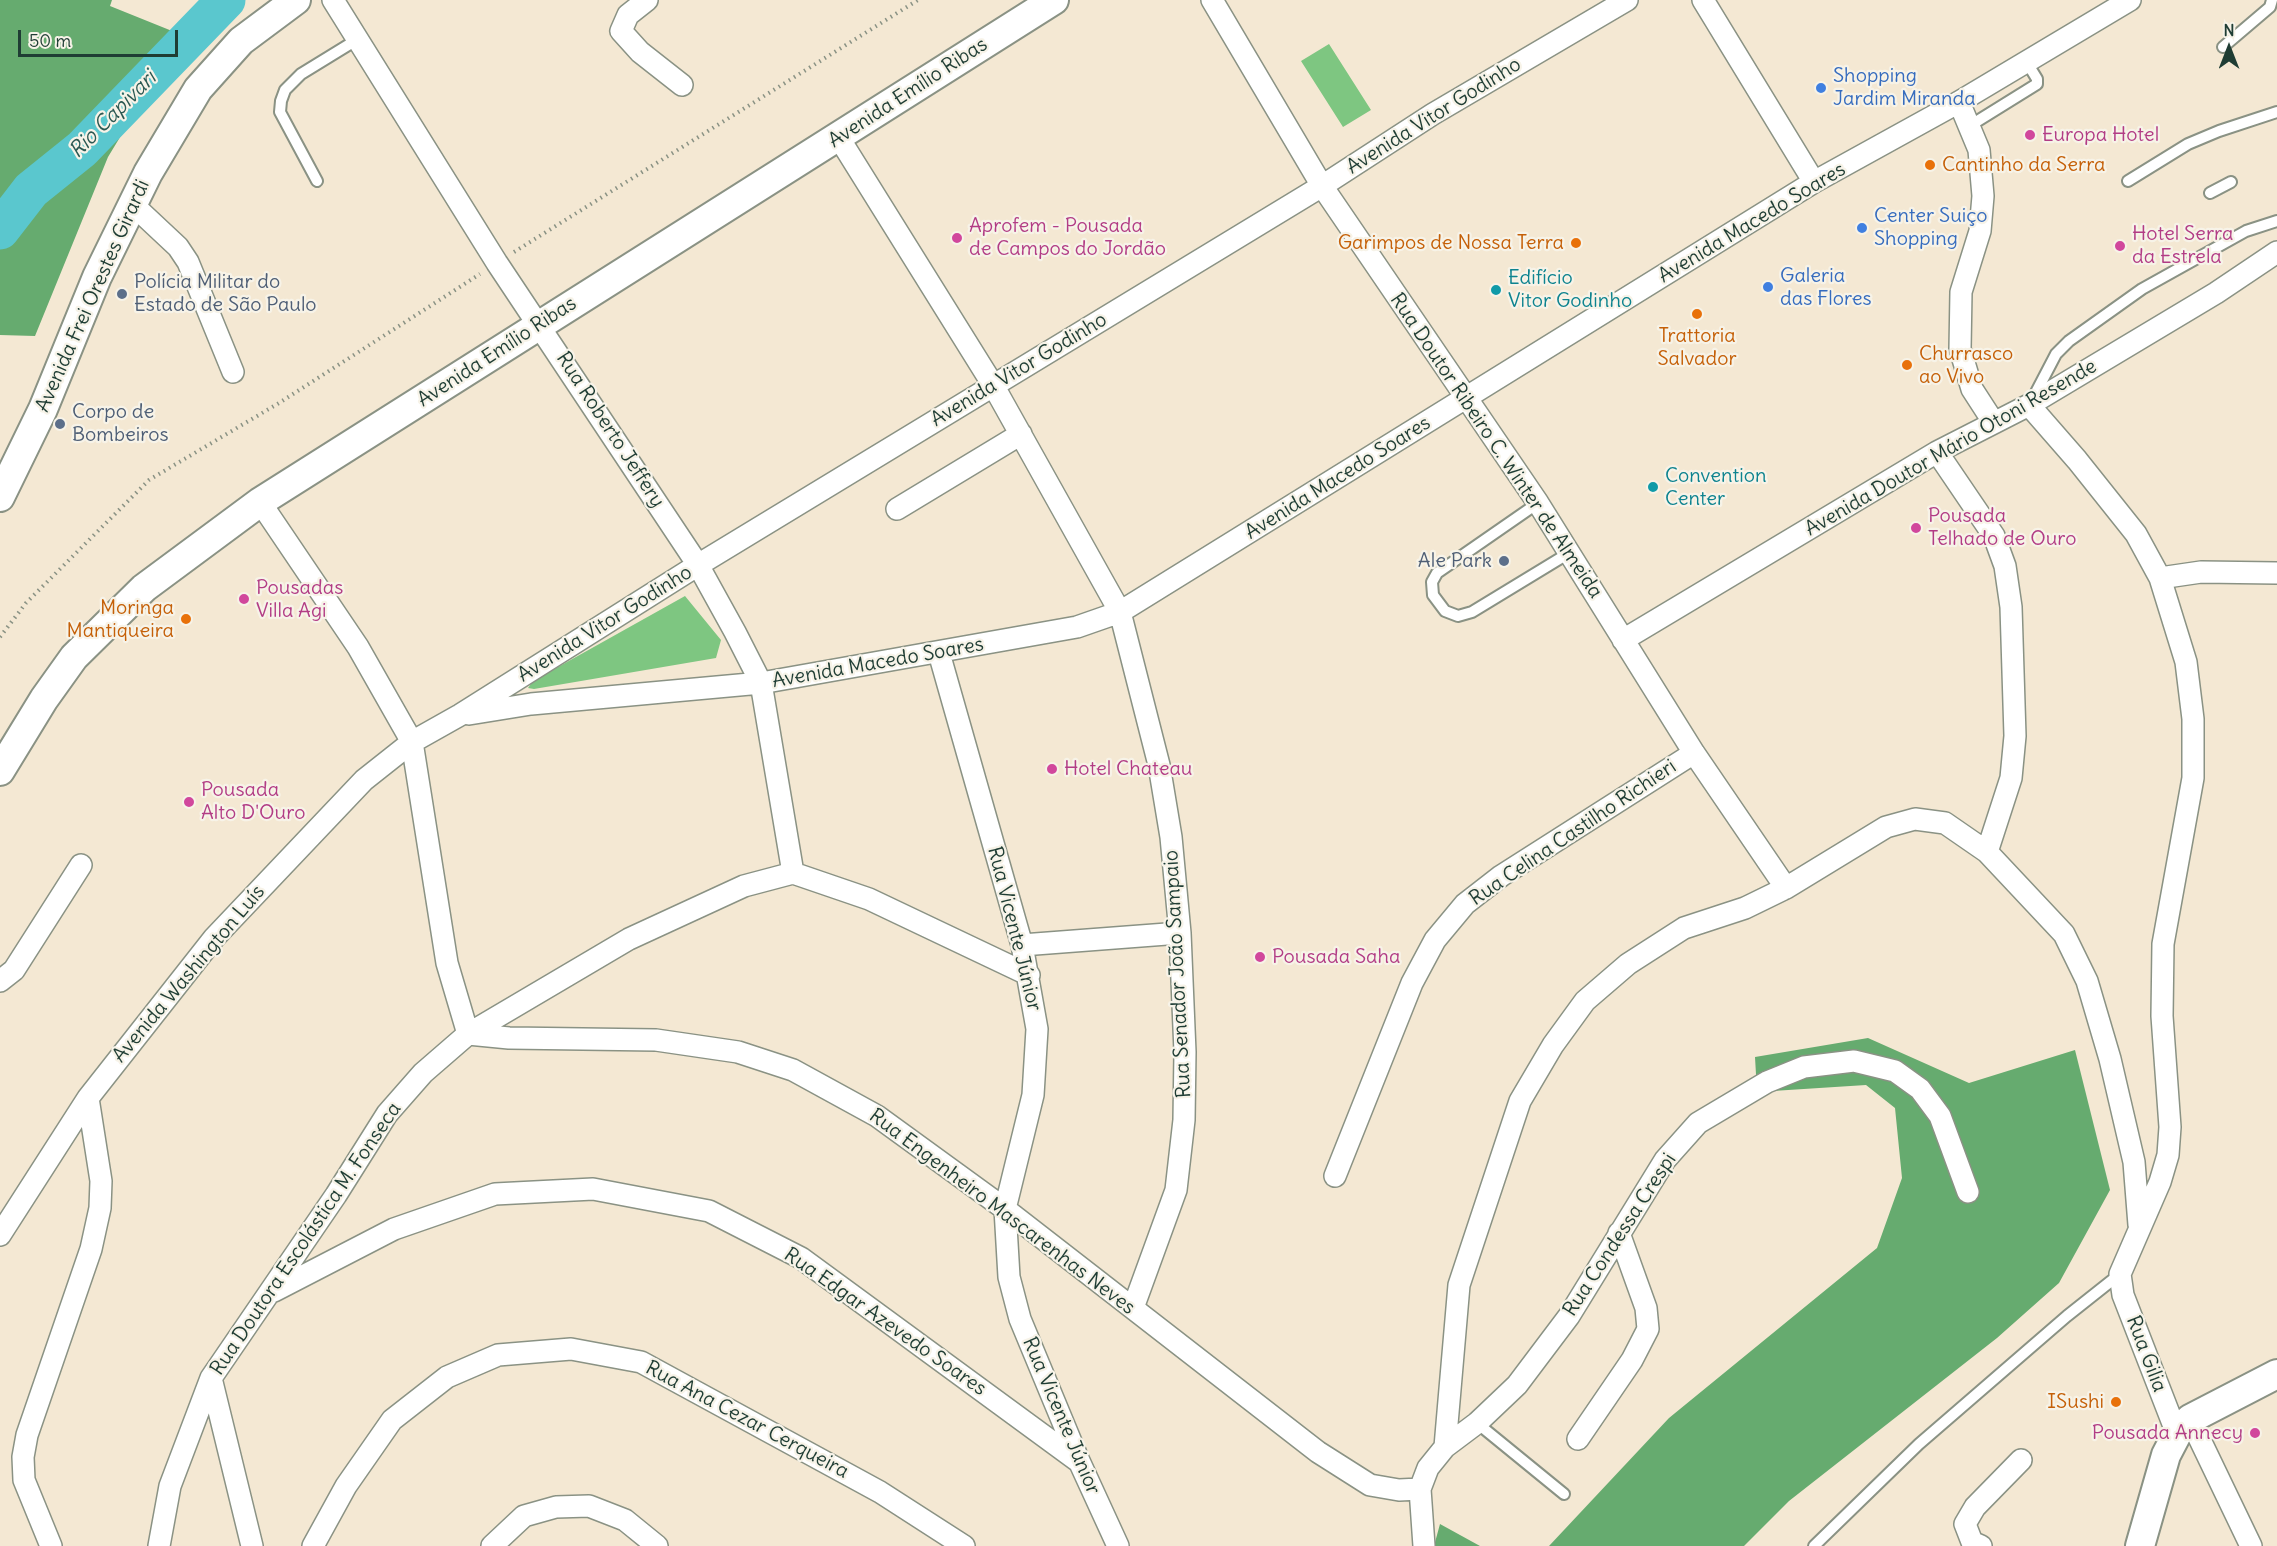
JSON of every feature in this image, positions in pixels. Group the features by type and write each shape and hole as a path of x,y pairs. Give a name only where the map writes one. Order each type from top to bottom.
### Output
{"street":[{"name":"Avenida Frei Orestes Girardi","path":"0,497 43,409 97,277 131,203 198,89 241,41 296,0"},
{"name":"Rua Roberto Jeffery","path":"333,0 497,263 540,323 698,565 762,683 793,873"},
{"path":"647,0 628,15 621,31 640,51 682,85"},
{"name":"Avenida Emílio Ribas","path":"0,771 44,699 74,657 144,588 260,502 1054,0"},
{"name":"Rua Doutor Ribeiro C. Winter de Almeida","path":"1212,0 1322,186 1465,400 1538,503 1694,753 1786,888"},
{"name":"Avenida Vitor Godinho","path":"412,742 460,715 698,565 1322,186 1433,114 1627,0"},
{"path":"1703,0 1814,182"},
{"name":"Avenida Macedo Soares","path":"460,715 531,704 762,683 1077,627 1120,612 1814,182 1959,102 2130,0"},
{"path":"1959,102 1980,150 1983,196 1980,231 1961,292 1960,349 1972,389 1994,423"},
{"name":"Rua Senador João Sampaio","path":"839,138 993,385 1120,612 1159,765 1171,837 1180,933 1185,1052 1184,1120 1176,1190 1133,1308"},
{"path":"131,203 178,247 188,262 233,372"},
{"name":"Avenida Doutor Mário Otoni Resende","path":"1623,640 1937,452 2029,405 2216,293 2277,252"},
{"path":"2029,405 2077,460 2136,534 2160,578 2186,662 2193,719 2193,778 2163,944 2162,1016 2170,1127 2168,1155 2160,1182 2139,1225 2120,1274"},
{"path":"897,509 1021,434"},
{"path":"1937,452 1994,536 2005,566 2011,607 2015,736 2011,778 1987,852"},
{"path":"260,502 358,647 412,742 447,963 468,1034"},
{"path":"2160,578 2201,572 2277,573"},
{"name":"Rua Vicente Júnior","path":"939,653 1022,945 1037,1029 1034,1095 1005,1209 1009,1277 1020,1319 1079,1461 1118,1546"},
{"path":"523,675 524,695 531,704"},
{"name":"Avenida Washington Luís","path":"0,1235 88,1098 214,938 364,780 412,742"},
{"name":"Rua Celina Castilho Richieri","path":"1335,1176 1412,983 1435,940 1465,904 1501,876 1694,753"},
{"path":"1445,1447 1459,1286 1520,1101 1553,1046 1585,1001 1628,964 1684,928 1745,908 1786,888 1886,827 1915,819 1945,823 1987,852 2064,934 2087,981 2110,1059 2134,1162 2139,1225"},
{"path":"0,981 14,970 81,865"},
{"path":"793,873 869,899 954,942 1029,975"},
{"name":"Rua Doutora Escolástica M. Fonseca","path":"159,1546 170,1486 211,1378 271,1292 387,1114 423,1073 468,1034 629,939 744,886 793,873"},
{"path":"1022,945 1180,933"},
{"name":"Rua Engenheiro Mascarenhas Neves","path":"468,1034 509,1038 656,1041 738,1052 793,1070 877,1116 1005,1209 1326,1458 1371,1485 1399,1490 1420,1489"},
{"name":"Rua Condessa Crespi","path":"1420,1489 1428,1468 1445,1447 1477,1423 1517,1385 1569,1316 1665,1160 1698,1123 1767,1082 1814,1066 1854,1061 1895,1071 1920,1089 1940,1116 1968,1192"},
{"path":"51,1546 24,1480 23,1457 27,1435 91,1249 100,1208 101,1181 88,1098"},
{"name":"Rua Edgar Azevedo Soares","path":"271,1292 393,1229 495,1194 593,1189 709,1211 801,1258 1079,1461"},
{"path":"1578,1438 1632,1360 1648,1329 1646,1308 1619,1233"},
{"name":"Rua Gilia","path":"2120,1274 2123,1295 2183,1426 2251,1546"},
{"name":"Rua Ana Cezar Cerqueira","path":"313,1546 346,1486 392,1420 447,1377 498,1354 571,1349 641,1362 880,1492 964,1546"},
{"path":"2140,1546 2166,1455 2183,1426 2277,1374"},
{"path":"211,1378 252,1546"},
{"path":"1981,1546 1972,1542 1965,1524 1975,1507 2021,1460"},
{"path":"1420,1489 1424,1546"},
{"path":"492,1546 524,1516 556,1507 589,1506 625,1520 657,1546"}],"lane":[{"path":"2223,47 2270,7 2272,0"},
{"path":"317,181 280,112 281,101 285,90 301,74 358,39"},
{"path":"1971,125 2037,84 2037,79 2026,62"},
{"path":"2128,181 2188,144 2218,131 2277,112"},
{"path":"2210,193 2231,182"},
{"path":"2029,405 2056,354 2069,341 2142,289 2246,231 2277,221"},
{"path":"1538,503 1437,573 1432,582 1433,595 1445,611 1458,616 1472,612 1569,553"},
{"path":"1814,1546 1919,1444 2067,1316 2120,1274"},
{"path":"1477,1423 1564,1494"}],"path":[{"path":"0,637 26,603 149,480 279,403 497,263 918,0"}],"green space":[{"path":"0,0 112,0 110,6 182,35 108,157 35,336 0,335"},
{"path":"1329,44 1371,110 1343,127 1301,61"},
{"path":"685,596 721,640 716,658 534,689 528,688 533,681"},
{"path":"1868,1038 1969,1083 2075,1050 2110,1190 2059,1283 1997,1338 1789,1501 1744,1546 1549,1546 1669,1418 1877,1248 1902,1178 1895,1108 1866,1085 1757,1092 1755,1057"},
{"path":"1440,1524 1480,1546 1434,1546"}],"waterway":[{"name":"Rio Capivari","path":"0,230 31,190 82,149 226,0"}],"place":[{"name":"Shopping Jardim Miranda","path":"1821,88"},
{"name":"Europa Hotel","path":"2030,135"},
{"name":"Cantinho da Serra","path":"1930,165"},
{"name":"Center Suiço Shopping","path":"1862,228"},
{"name":"Aprofem - Pousada de Campos do Jordão","path":"957,238"},
{"name":"Garimpos de Nossa Terra","path":"1576,243"},
{"name":"Hotel Serra da Estrela","path":"2120,246"},
{"name":"Galeria das Flores","path":"1768,287"},
{"name":"Edifício Vitor Godinho","path":"1496,290"},
{"name":"Polícia Militar do Estado de São Paulo","path":"122,294"},
{"name":"Trattoria Salvador","path":"1697,314"},
{"name":"Churrasco ao Vivo","path":"1907,365"},
{"name":"Corpo de Bombeiros","path":"60,424"},
{"name":"Convention Center","path":"1653,487"},
{"name":"Pousada Telhado de Ouro","path":"1916,528"},
{"name":"Ale Park","path":"1504,561"},
{"name":"Pousadas Villa Agi","path":"244,599"},
{"name":"Moringa Mantiqueira","path":"186,619"},
{"name":"Hotel Chateau","path":"1052,769"},
{"name":"Pousada Alto D'Ouro","path":"189,802"},
{"name":"Pousada Saha","path":"1260,957"},
{"name":"ISushi","path":"2116,1402"},
{"name":"Pousada Annecy","path":"2255,1433"}]}
